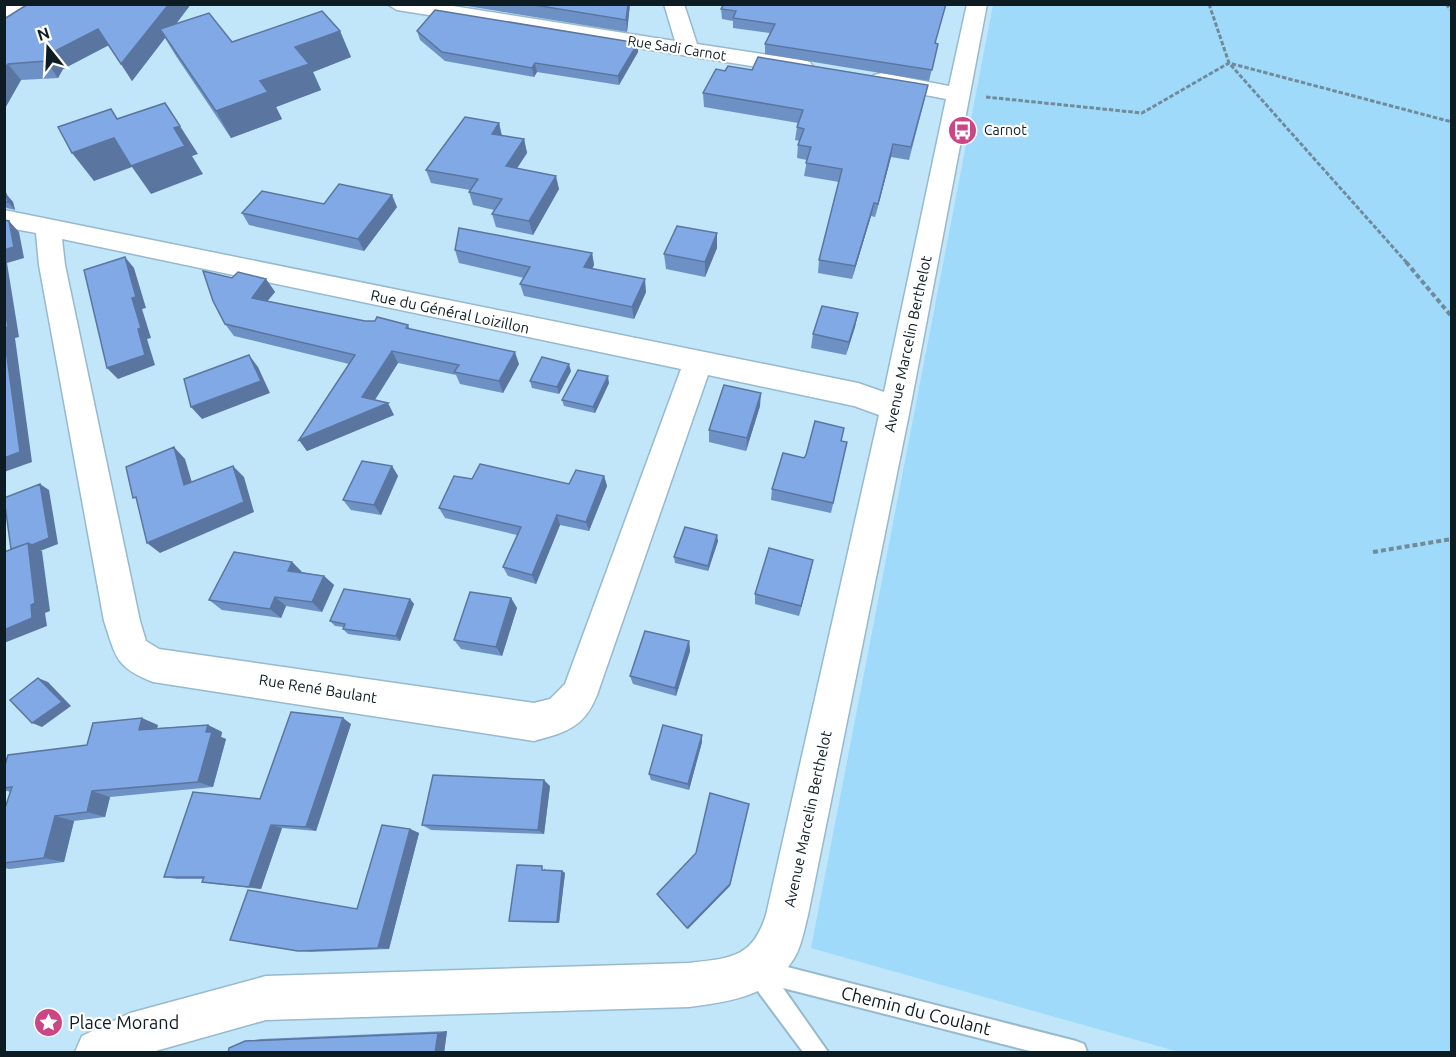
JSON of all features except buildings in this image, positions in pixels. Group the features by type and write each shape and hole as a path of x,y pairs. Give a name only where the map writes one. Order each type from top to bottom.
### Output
{"street":[{"path":"4,20 15,4"},
{"name":"Rue Sadi Carnot","path":"397,4 818,70"},
{"path":"674,4 688,49"},
{"name":"Avenue Marcelin Berthelot","path":"98,1053 130,1036 266,998 689,985 733,979 756,970 777,947 787,915 895,409 977,4"},
{"path":"864,77 957,94"},
{"name":"Rue du Général Loizillon","path":"4,218 858,395 895,409"},
{"name":"Rue René Baulant","path":"48,226 52,265 122,621 132,652 153,665 534,722 561,715 579,695 698,363"}],"lane":[{"path":"756,970 817,1053"},
{"name":"Chemin du Coulant","path":"756,970 1076,1053"}],"path":[{"path":"1209,4 1229,63 1391,244 1452,317"},
{"path":"1446,4 1452,11"},
{"path":"957,94 1142,113 1229,63 1452,122"},
{"path":"1373,552 1452,539"}],"shaded area":[{"path":"993,5 1451,5 1451,1052 1179,1052 811,948"}],"place":[{"name":"Carnot","path":"963,130"},
{"name":"Place Morand","path":"48,1023"}]}
